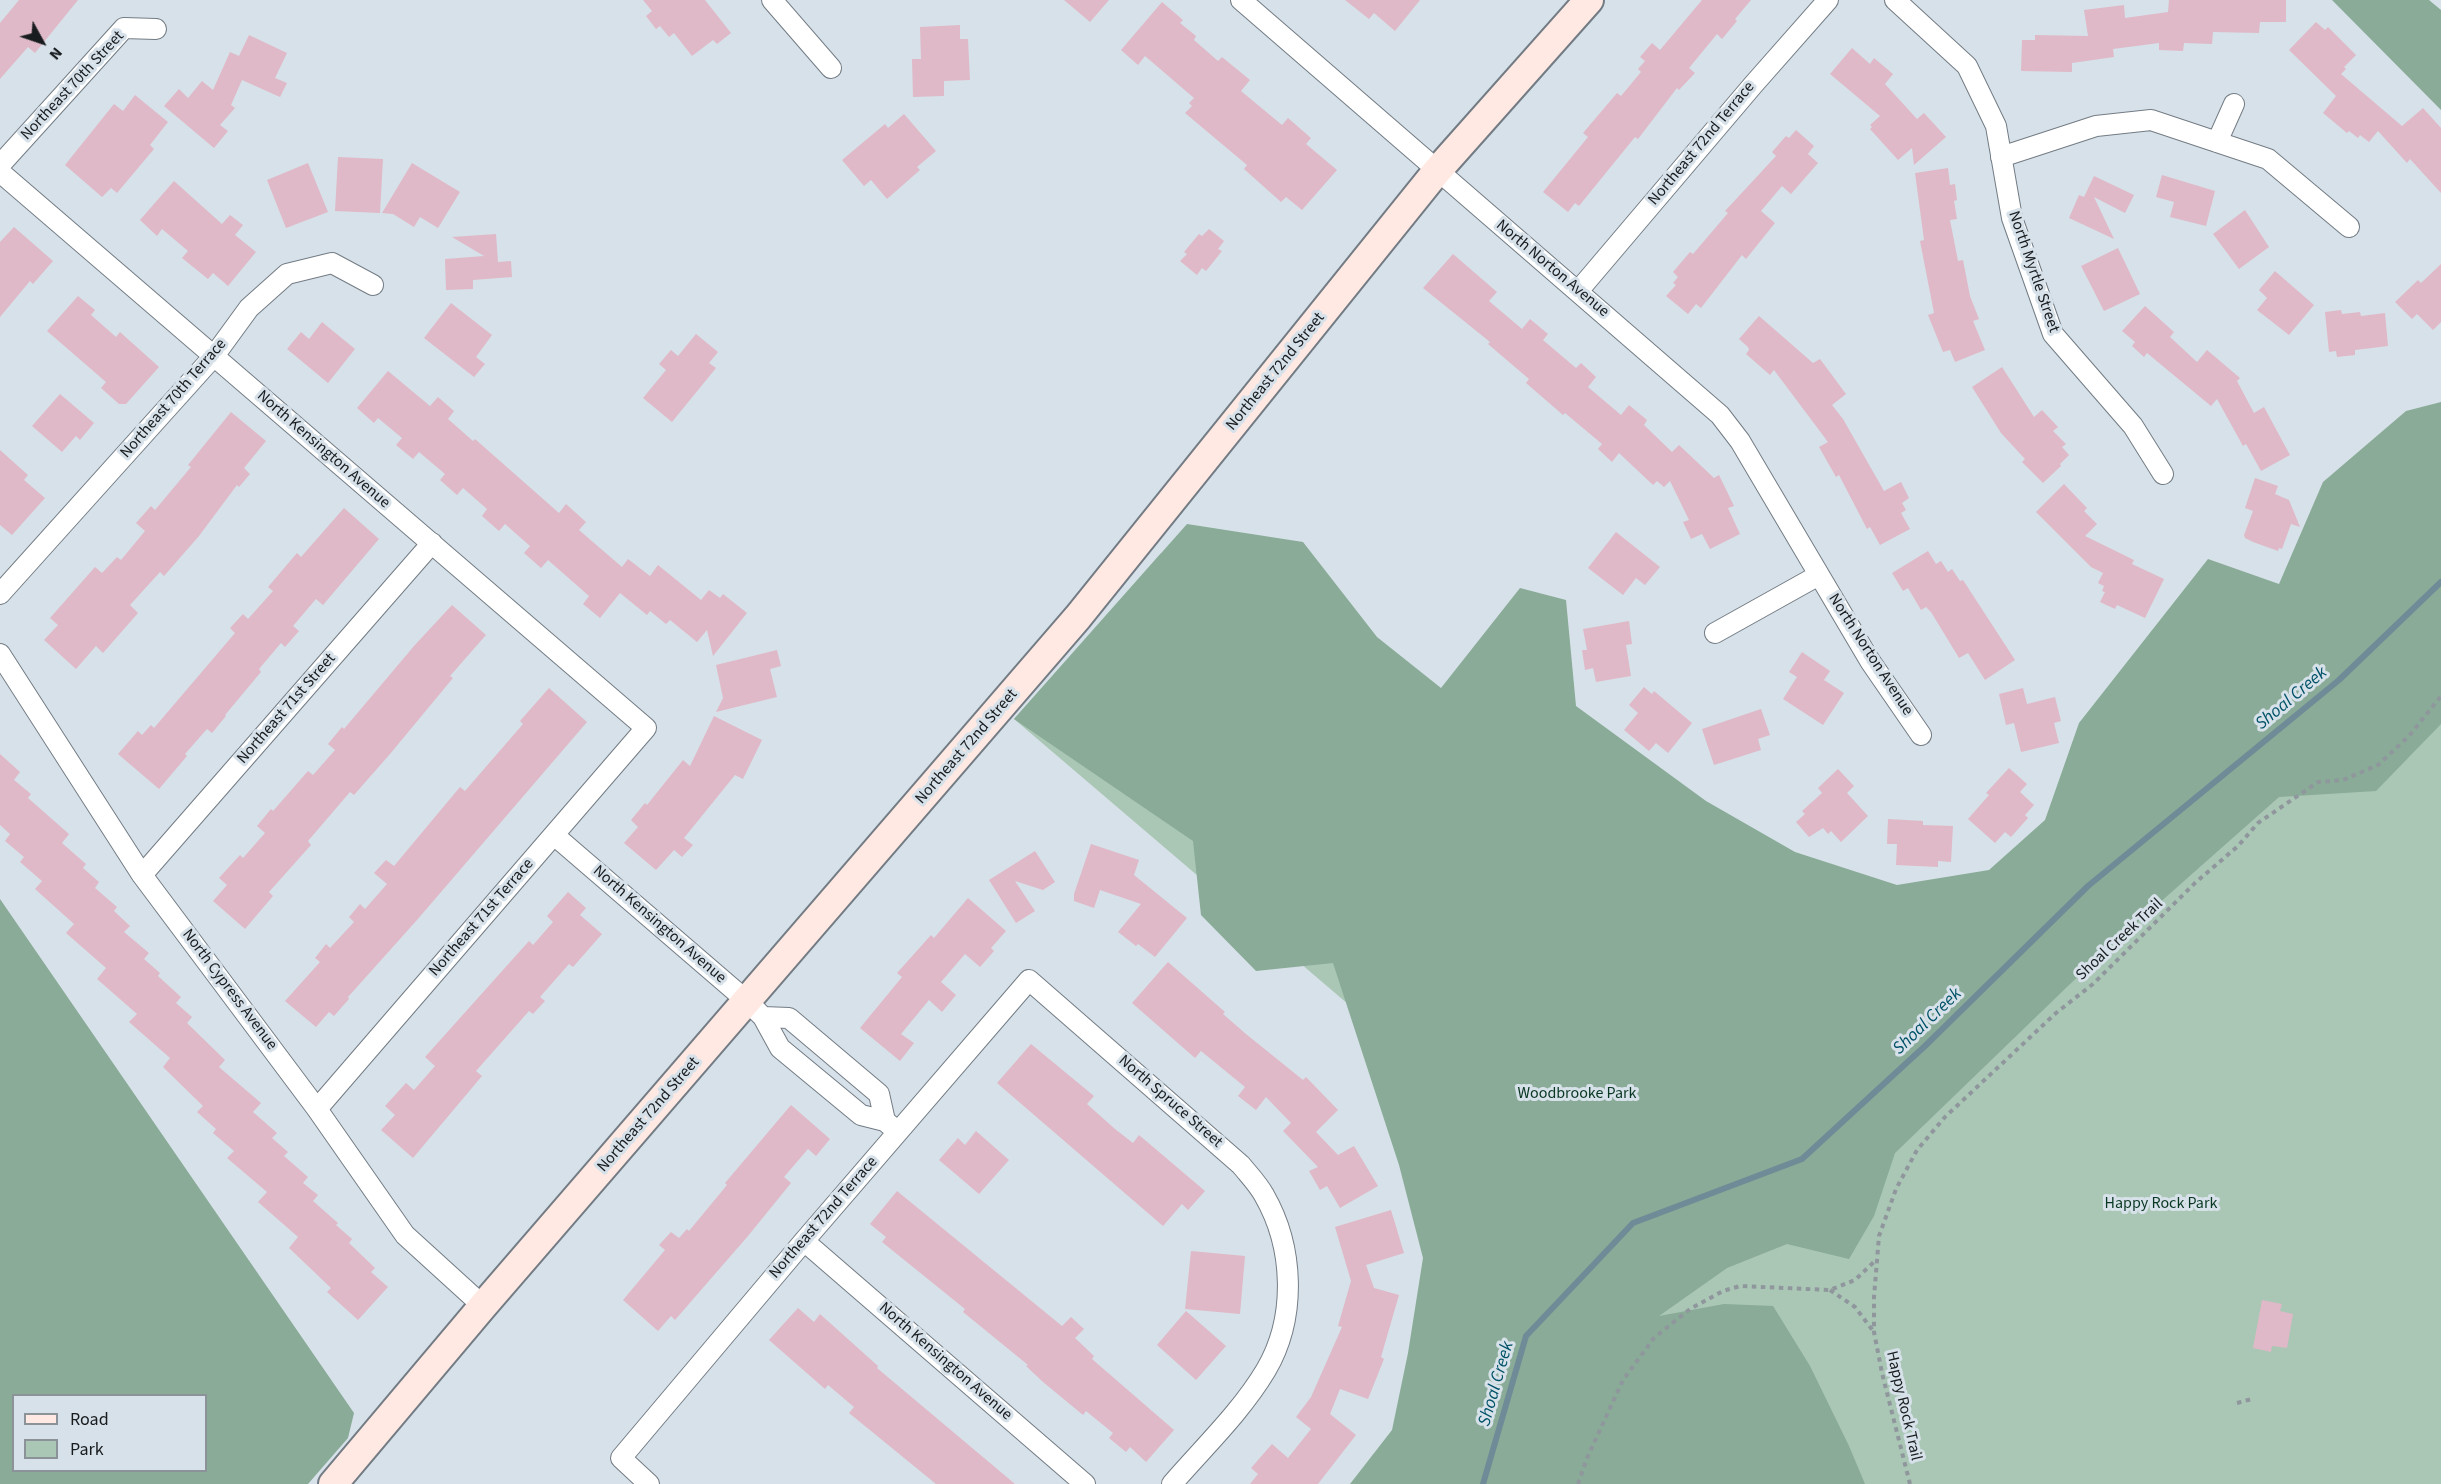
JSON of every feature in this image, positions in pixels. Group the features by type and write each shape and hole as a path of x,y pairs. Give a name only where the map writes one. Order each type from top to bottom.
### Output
{"main road":[{"name":"Northeast 72nd Street","path":"333,1484 483,1306 756,1009 1078,617 1437,171 1589,0"}],"street":[{"path":"772,0 831,68"},
{"name":"North Norton Avenue","path":"1241,0 1309,56 1437,171 1579,290 1720,415 1740,441 1870,661 1921,735"},
{"name":"Northeast 72nd Terrace","path":"1579,290 1828,0"},
{"name":"North Myrtle Street","path":"1895,0 1967,66 1996,126 2012,218 2053,334 2133,426 2163,474"},
{"name":"Northeast 70th Street","path":"0,165 124,28 156,29"},
{"path":"2217,142 2234,104"},
{"path":"2001,157 2096,126 2151,120 2268,159 2349,227"},
{"name":"North Kensington Avenue","path":"0,172 646,728"},
{"name":"Northeast 70th Terrace","path":"0,594 214,356 249,308 287,274 332,263 373,285"},
{"name":"Northeast 71st Street","path":"142,875 432,543"},
{"name":"North Norton Avenue","path":"1715,633 1819,575"},
{"name":"North Cypress Avenue","path":"0,654 142,875 317,1108 405,1234 483,1306"},
{"name":"Northeast 71st Terrace","path":"317,1108 646,728"},
{"name":"North Kensington Avenue","path":"554,835 756,1009 780,1048 861,1115 891,1126"},
{"name":"Northeast 72nd Terrace","path":"649,1484 621,1458 804,1241 891,1126 1029,980"},
{"name":"North Spruce Street","path":"1029,980 1241,1165 1263,1194 1279,1227 1284,1245 1288,1281 1285,1317 1281,1334 1267,1368 1246,1398 1172,1484"},
{"path":"756,1009 789,1018 879,1094 891,1126"},
{"name":"North Kensington Avenue","path":"804,1241 1085,1484"}],"path":[{"name":"Shoal Creek Trail","path":"1874,1332 1879,1236 1896,1189 1917,1150 1945,1117 2056,1013 2093,984 2195,883 2238,846 2258,823 2318,782 2343,780 2378,765 2409,736 2441,696"},
{"path":"1578,1484 1587,1458 1623,1380 1654,1338 1690,1309 1723,1291 1740,1286 1830,1290 1855,1280 1876,1261"},
{"path":"1830,1290 1855,1307 1874,1332"},
{"name":"Happy Rock Trail","path":"1874,1332 1910,1484"},
{"path":"2237,1403 2252,1399"}],"green space":[{"path":"2332,0 2429,0 2441,10 2441,110"},
{"name":"Woodbrooke Park","path":"2441,402 2441,724 2376,791 2279,797 2097,958 1895,1153 1874,1216 1849,1259 1787,1244 1727,1268 1659,1316 1724,1304 1773,1306 1810,1366 1865,1484 1350,1484 1392,1430 1408,1353 1423,1258 1399,1165 1333,963 1256,971 1201,915 1193,841 1014,719 1187,524 1303,542 1377,637 1441,688 1520,588 1566,600 1576,706 1706,801 1795,852 1897,885 1989,870 2045,820 2079,723 2208,559 2279,584 2323,482 2406,411"},
{"name":"Happy Rock Park","path":"1161,553 1836,1120 2441,581 2441,1484 1371,1484 1449,1391 1430,1074 1014,719"},
{"path":"0,899 354,1413 348,1438 308,1484 0,1484"}],"building":[{"path":"19,0 78,0 35,53 28,47 0,79 0,23"},
{"path":"643,0 705,0 731,33 717,44 713,40 692,56 674,33 669,37 660,26 656,29 646,16 652,11"},
{"path":"1064,0 1109,0 1090,22"},
{"path":"1345,0 1420,0 1395,31 1374,13 1369,19"},
{"path":"1702,0 1751,0 1722,39 1717,34 1689,68 1695,73 1679,90 1677,88 1638,139 1635,137 1579,206 1575,203 1568,212 1543,192 1588,137 1583,133 1617,93 1621,96 1641,72 1638,69 1645,61 1640,57 1652,43 1660,50"},
{"path":"2169,0 2286,0 2286,22 2260,22 2259,33 2213,32 2212,44 2184,43 2183,51 2159,50 2159,43 2113,49 2114,57 2072,63 2072,72 2021,71 2022,40 2035,40 2035,35 2088,36 2084,10 2124,5 2125,18 2168,12"},
{"path":"1162,2 1183,20 1180,23 1196,36 1194,40 1218,61 1222,57 1250,80 1241,91 1282,125 1288,118 1311,138 1306,144 1337,170 1302,210 1286,197 1281,202 1244,169 1247,165 1185,113 1192,106 1189,103 1194,98 1145,56 1138,65 1121,50"},
{"path":"2316,22 2325,30 2328,27 2356,55 2344,67 2346,69 2341,74 2402,126 2423,108 2441,128 2441,193 2410,159 2407,163 2378,131 2369,142 2360,135 2358,138 2349,131 2347,133 2323,113 2336,96 2289,50"},
{"path":"960,25 960,39 968,39 970,80 944,81 944,96 913,97 912,59 921,59 920,27"},
{"path":"249,35 287,53 275,78 287,83 280,97 242,80 231,105 235,108 220,125 228,131 214,148 164,106 179,89 188,98 202,81 213,90 230,52 239,56"},
{"path":"1852,48 1870,64 1874,58 1893,74 1885,84 1917,119 1924,113 1946,137 1914,165 1912,148 1898,160 1870,129 1872,127 1870,125 1880,116 1830,74"},
{"path":"135,95 168,122 150,145 154,149 117,193 111,188 102,197 65,165 114,104 123,111"},
{"path":"904,114 936,151 917,167 920,170 887,199 871,180 864,186 842,160 885,124 888,128"},
{"path":"1796,130 1814,146 1808,154 1818,163 1791,194 1782,186 1761,211 1775,223 1746,259 1742,255 1701,308 1696,304 1688,314 1666,296 1676,285 1673,283 1678,277 1673,272 1690,252 1693,254 1728,213 1725,211 1776,156 1772,152 1786,136 1789,138"},
{"path":"338,157 383,159 380,213 335,211"},
{"path":"308,163 328,212 286,228 267,180"},
{"path":"412,163 460,192 438,228 420,217 414,227 393,214 382,213"},
{"path":"1948,168 1950,185 1955,184 1957,200 1954,201 1957,219 1950,220 1958,261 1963,260 1970,296 1979,319 1973,321 1985,350 1955,362 1950,350 1943,352 1928,315 1934,313 1920,241 1924,240 1915,173"},
{"path":"2162,175 2215,191 2206,226 2170,217 2174,202 2156,197"},
{"path":"2094,176 2134,195 2125,213 2094,197 2114,239 2069,218 2079,195 2084,197"},
{"path":"174,181 222,224 230,215 243,225 235,235 256,252 228,286 213,273 208,279 182,258 188,251 162,229 157,236 140,220"},
{"path":"2245,210 2269,247 2239,269 2213,234"},
{"path":"14,227 53,261 33,284 30,281 0,317 0,242"},
{"path":"1209,229 1224,241 1218,249 1222,251 1206,271 1202,268 1197,275 1180,261 1187,254 1184,252 1199,234 1202,236"},
{"path":"496,234 498,262 511,261 512,277 473,280 473,289 446,290 445,259 484,256 452,237"},
{"path":"2118,248 2140,294 2104,311 2081,266"},
{"path":"1453,254 1497,292 1489,301 1522,329 1530,319 1548,334 1543,340 1576,368 1581,363 1596,377 1588,387 1621,415 1629,405 1647,420 1644,425 1672,452 1679,445 1714,478 1719,475 1734,506 1728,508 1740,534 1710,549 1702,534 1691,539 1683,522 1689,520 1670,481 1664,487 1657,481 1653,485 1619,453 1612,462 1598,449 1602,444 1526,383 1529,379 1488,344 1490,342 1423,288"},
{"path":"2441,264 2441,322 2433,330 2417,314 2412,319 2395,302 2418,280 2421,283"},
{"path":"2275,271 2314,305 2289,335 2257,310 2267,298 2259,290"},
{"path":"78,296 95,310 91,315 116,337 120,332 159,367 126,404 119,404 101,388 106,382 47,331"},
{"path":"451,303 492,335 476,357 485,364 474,377 424,338"},
{"path":"2145,306 2174,332 2170,337 2197,362 2207,350 2240,378 2237,381 2254,413 2264,407 2290,455 2261,471 2246,444 2243,446 2217,399 2211,406 2147,353 2144,357 2132,346 2135,342 2122,331"},
{"path":"2341,310 2342,314 2360,312 2361,316 2385,313 2388,346 2355,350 2355,355 2337,357 2336,351 2329,352 2325,312"},
{"path":"1759,316 1813,363 1820,359 1846,394 1832,405 1843,419 1884,491 1901,482 1909,498 1902,503 1906,510 1901,513 1910,529 1880,545 1870,527 1867,529 1839,475 1836,477 1819,447 1828,442 1774,370 1770,375 1746,354 1748,347 1739,339"},
{"path":"322,322 355,349 328,383 287,349 301,332 309,339"},
{"path":"696,334 718,352 709,363 716,368 672,422 643,398 666,370 659,364 671,350 678,356"},
{"path":"2002,367 2034,417 2042,410 2058,427 2053,431 2066,444 2062,447 2069,455 2043,483 2022,462 2025,459 2001,433 1972,387"},
{"path":"388,371 430,406 438,397 454,411 448,419 473,441 475,439 559,513 566,504 586,522 579,530 622,567 628,559 650,576 658,565 701,600 709,590 720,598 723,594 747,613 713,656 707,630 697,642 670,620 666,624 650,611 647,615 620,593 600,618 583,604 589,596 548,560 541,568 524,553 530,546 505,524 499,531 482,516 487,509 463,488 457,495 440,480 445,474 419,452 413,459 396,445 402,438 378,418 374,423 357,408"},
{"path":"60,394 94,423 80,440 76,436 62,452 32,426"},
{"path":"231,412 266,441 244,468 250,474 239,487 237,485 199,536 164,576 160,572 130,605 138,613 103,653 96,646 76,669 44,640 58,625 50,618 95,567 102,573 117,557 121,560 145,531 136,523 151,506 155,510 191,467 188,465"},
{"path":"0,450 28,475 24,480 45,498 12,535 0,525"},
{"path":"2255,478 2278,486 2275,494 2289,500 2300,527 2291,524 2282,549 2279,548 2278,551 2253,542 2244,535 2253,511 2245,508"},
{"path":"2064,484 2087,508 2084,511 2097,524 2085,536 2134,560 2132,564 2164,579 2145,618 2117,605 2115,609 2100,602 2105,592 2102,591 2104,586 2098,583 2103,573 2091,567 2036,512"},
{"path":"344,508 379,539 323,605 316,599 293,626 299,631 285,647 281,643 212,733 207,729 159,789 118,754 138,731 142,735 151,725 154,728 235,633 230,628 243,614 248,619 273,591 268,587 297,553 301,557"},
{"path":"1616,532 1660,567 1645,585 1636,578 1623,595 1588,568"},
{"path":"1928,551 1936,564 1941,561 1948,572 1952,569 1960,581 1963,580 2015,660 1985,680 1968,653 1959,658 1931,612 1926,607 1921,610 1908,588 1903,591 1892,573"},
{"path":"452,605 486,635 450,676 453,678 390,754 354,795 350,792 308,841 311,845 269,892 273,896 245,929 213,901 227,885 219,878 240,855 243,858 265,833 257,826 308,771 313,775 335,750 328,744 342,727 344,729"},
{"path":"1629,621 1632,644 1626,645 1631,676 1596,682 1593,668 1585,670 1582,650 1587,650 1583,629"},
{"path":"777,650 781,666 770,669 777,697 716,712 723,698 716,665"},
{"path":"1802,652 1830,671 1824,680 1844,693 1823,725 1783,699 1797,677 1789,672"},
{"path":"1644,687 1652,694 1654,691 1692,723 1668,753 1656,743 1649,751 1624,730 1638,713 1629,705"},
{"path":"549,688 587,722 334,1016 329,1012 316,1027 285,1001 320,962 315,958 326,944 330,948 354,922 349,917 360,904 365,909 387,884 374,873 386,860 394,866 460,787 465,791 523,724 520,721"},
{"path":"2023,688 2027,704 2055,697 2061,721 2054,723 2059,743 2021,752 2014,723 2006,725 1999,694"},
{"path":"1761,709 1770,735 1758,739 1761,750 1714,765 1702,729"},
{"path":"714,716 762,740 743,779 735,775 684,838 693,845 682,857 674,850 656,870 624,843 638,827 631,820 645,803 647,805 683,760 690,766"},
{"path":"0,754 20,772 14,780 31,794 28,798 69,834 62,843 86,864 83,868 99,882 95,888 117,907 114,911 130,926 124,932 149,953 144,959 160,973 158,976 181,997 176,1003 192,1017 187,1023 225,1060 219,1067 261,1103 253,1112 277,1133 272,1138 288,1152 284,1156 308,1177 303,1183 318,1195 313,1201 352,1239 349,1243 375,1268 371,1272 388,1287 358,1320 327,1292 331,1288 289,1248 298,1237 258,1202 267,1192 227,1158 234,1151 213,1133 216,1129 197,1112 203,1106 163,1067 170,1058 129,1022 137,1014 97,979 106,968 66,933 74,924 35,889 42,881 20,862 24,857 5,841 10,834 0,825"},
{"path":"2009,768 2027,784 2020,792 2034,805 2025,815 2028,818 2011,837 2005,832 1995,843 1968,819 1989,795 1986,793"},
{"path":"1838,769 1854,786 1847,793 1868,816 1841,842 1831,831 1828,834 1823,828 1809,837 1796,822 1805,814 1802,811 1822,793 1818,788"},
{"path":"1888,819 1923,821 1923,825 1953,826 1951,862 1938,861 1938,867 1896,865 1897,844 1887,844"},
{"path":"1091,844 1139,860 1134,875 1187,918 1155,957 1118,932 1141,904 1100,890 1094,908 1074,901 1074,894"},
{"path":"1035,851 1055,882 1043,890 1015,881 1035,911 1016,923 989,880"},
{"path":"568,892 586,908 580,915 602,934 573,967 569,964 540,997 545,1001 533,1014 529,1011 476,1071 482,1076 413,1158 381,1130 395,1115 385,1106 406,1083 414,1090 435,1066 425,1057 529,941 533,945 553,922 547,916"},
{"path":"968,898 1006,931 991,948 994,951 980,967 965,954 941,982 956,995 942,1012 929,1000 901,1034 914,1043 900,1061 860,1028 902,977 897,973 931,935 934,938"},
{"path":"1168,962 1225,1012 1223,1014 1246,1034 1303,1080 1306,1077 1338,1110 1316,1132 1338,1155 1354,1146 1378,1186 1340,1208 1327,1186 1320,1190 1309,1171 1318,1167 1283,1131 1291,1123 1266,1097 1256,1110 1238,1096 1245,1087 1201,1051 1195,1058 1132,1003"},
{"path":"1031,1044 1094,1096 1087,1104 1115,1129 1133,1143 1139,1135 1205,1191 1188,1210 1182,1204 1163,1226 997,1083"},
{"path":"791,1105 830,1139 816,1156 808,1149 784,1177 791,1183 748,1236 675,1320 671,1316 658,1331 623,1300 665,1250 659,1245 671,1232 679,1238 687,1229 689,1231 727,1185 725,1183"},
{"path":"976,1131 1009,1160 979,1194 939,1160 958,1138 965,1145"},
{"path":"897,1191 1062,1326 1071,1317 1084,1329 1075,1338 1094,1356 1092,1359 1174,1430 1146,1462 1130,1447 1126,1452 1109,1438 1113,1433 1086,1411 1083,1415 1043,1382 1026,1366 1028,1365 963,1312 965,1309 882,1242 886,1237 870,1224"},
{"path":"1391,1210 1404,1253 1366,1265 1374,1288 1399,1295 1381,1357 1384,1359 1368,1399 1340,1389 1330,1414 1356,1435 1318,1484 1250,1484 1258,1474 1251,1468 1272,1444 1288,1458 1311,1429 1296,1417 1311,1397 1342,1327 1338,1326 1351,1281 1335,1227"},
{"path":"1191,1251 1245,1256 1240,1314 1185,1309"},
{"path":"2262,1300 2282,1304 2280,1311 2293,1314 2287,1348 2272,1346 2271,1352 2253,1348"},
{"path":"798,1308 814,1322 820,1314 878,1366 877,1368 1015,1484 936,1484 849,1413 854,1407 828,1385 825,1389 769,1340"},
{"path":"1186,1311 1226,1346 1196,1380 1157,1345"}],"waterway":[{"name":"Shoal Creek","path":"1483,1484 1526,1336 1633,1223 1802,1159 1925,1046 2088,886 2339,680 2441,582"}]}
